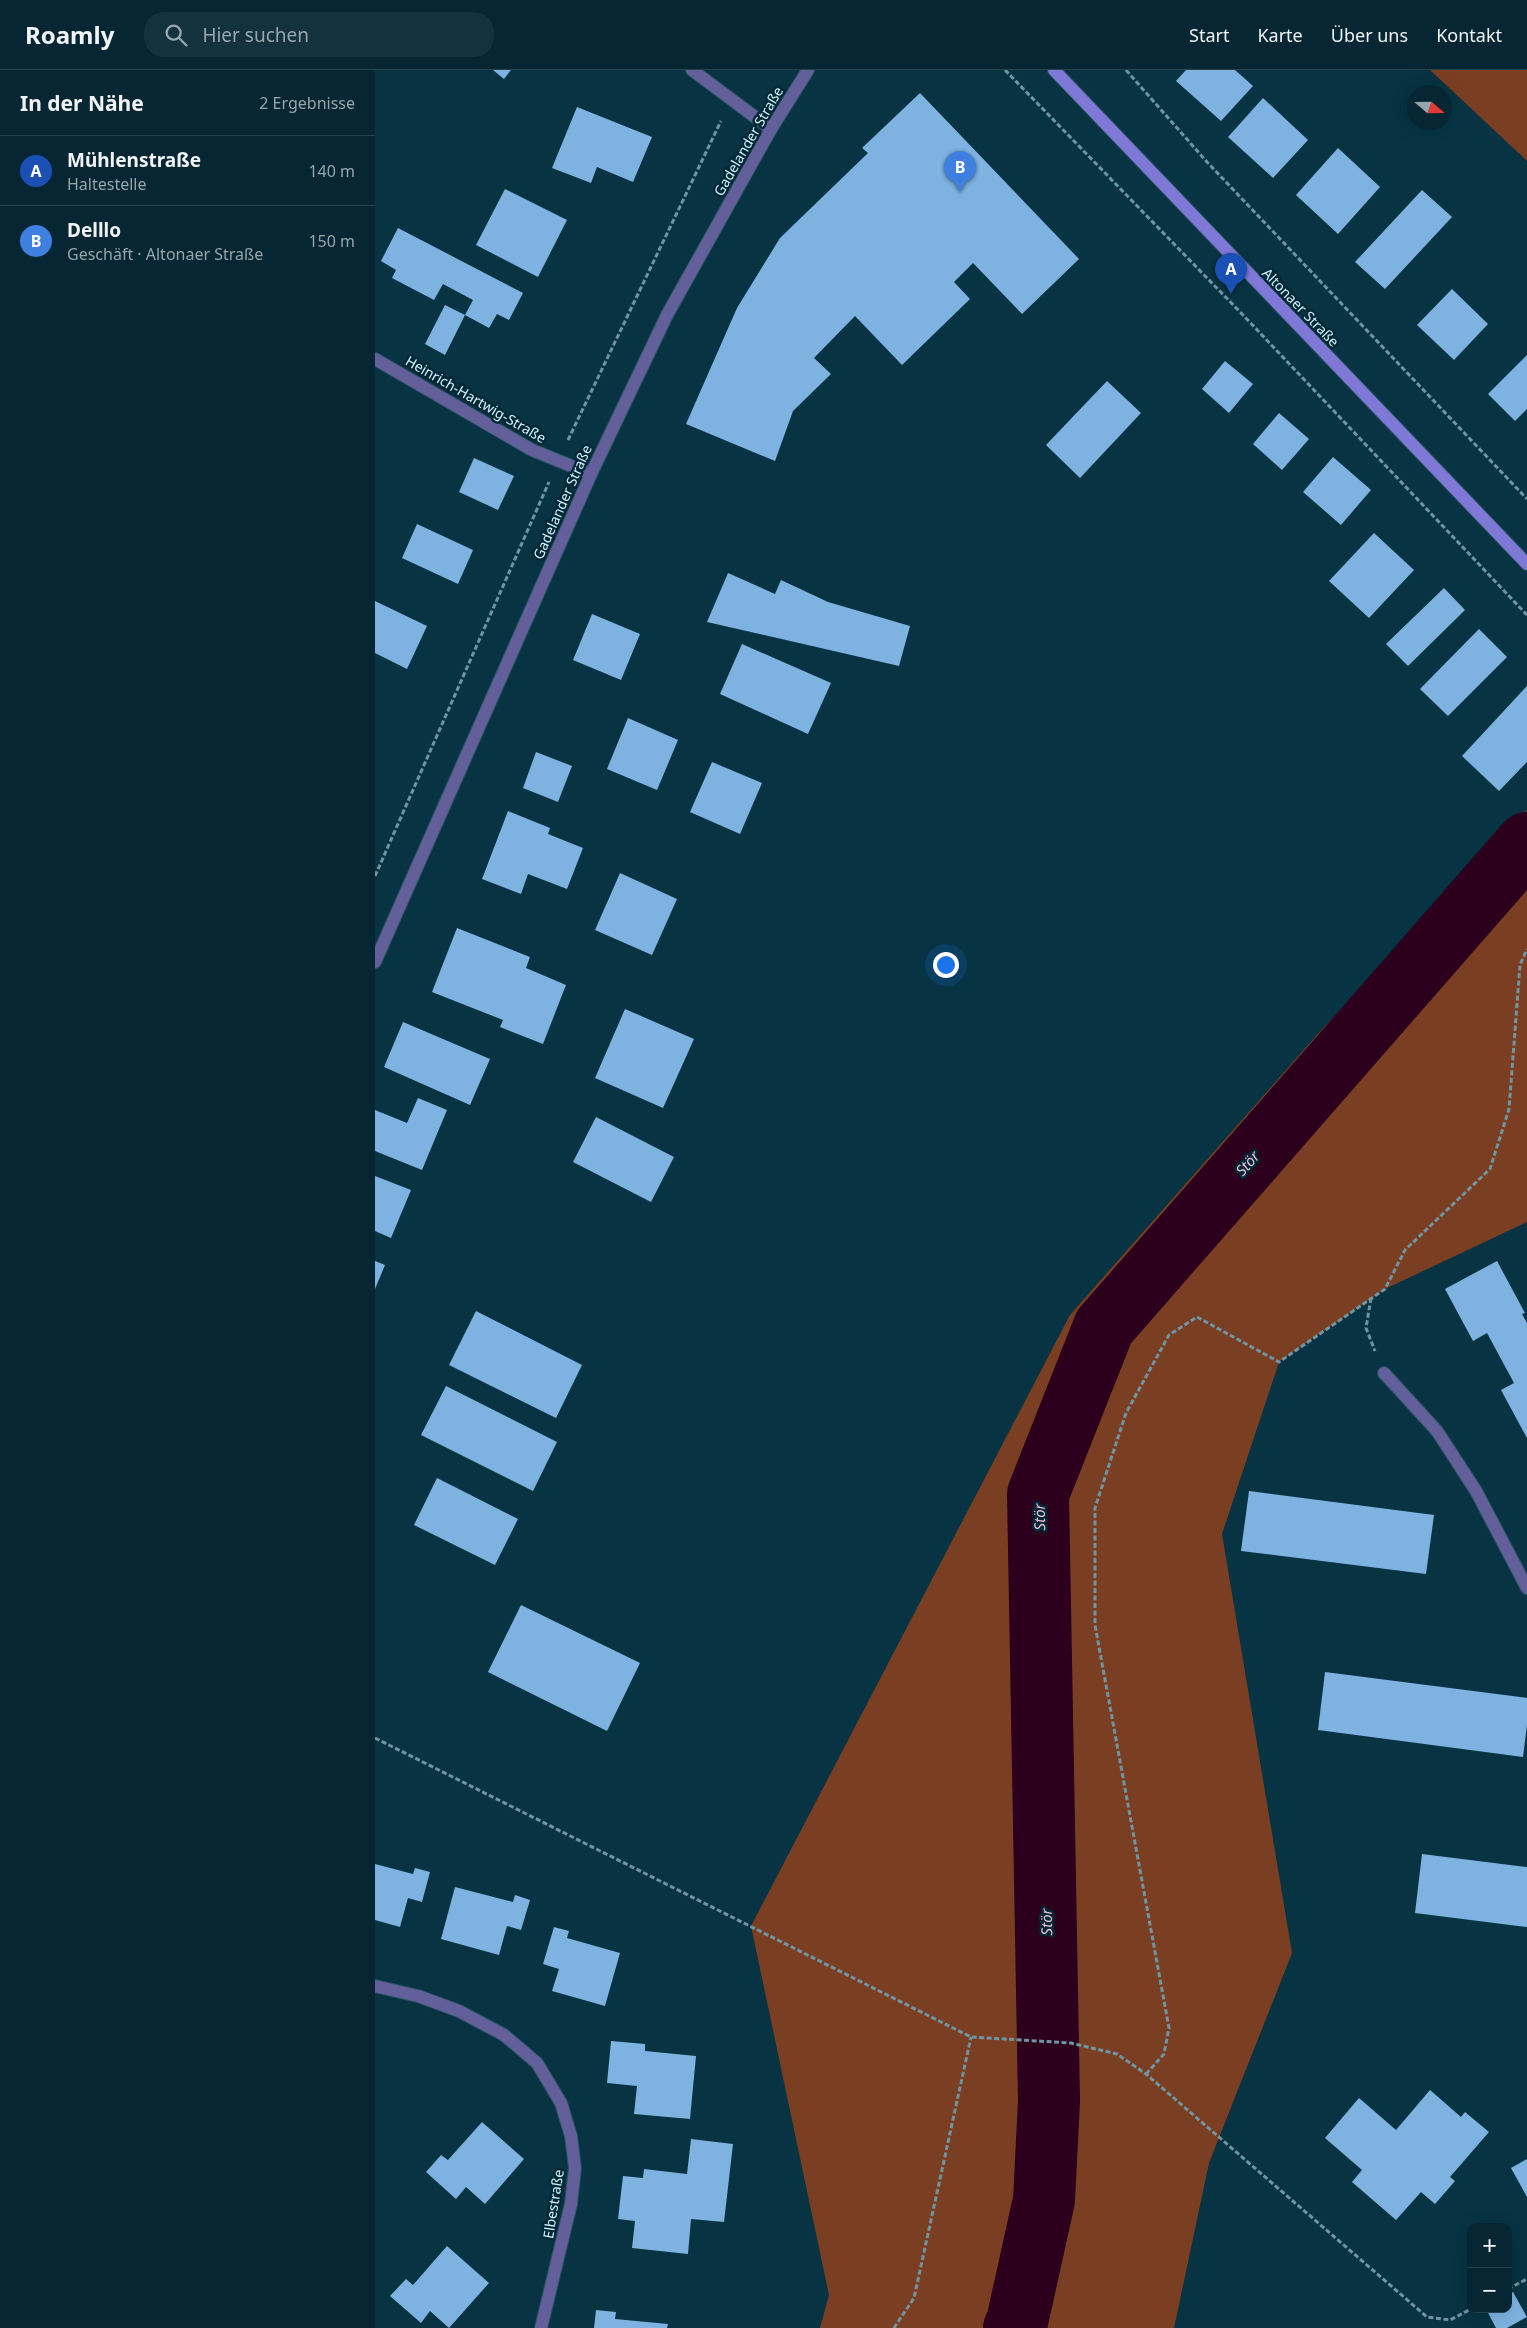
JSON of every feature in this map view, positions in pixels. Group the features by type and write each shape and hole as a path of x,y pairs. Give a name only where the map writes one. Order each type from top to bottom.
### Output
{"main road":[{"name":"Altonaer Straße","path":"1054,70 1527,564"}],"street":[{"path":"693,70 771,129"},
{"name":"Gadelander Straße","path":"375,962 591,474 667,315 771,129 807,70"},
{"name":"Heinrich-Hartwig-Straße","path":"375,359 531,450 591,474"},
{"path":"1384,1373 1442,1439 1476,1491 1527,1588"},
{"name":"Elbestraße","path":"375,1986 418,1996 459,2011 504,2035 537,2063 561,2103 571,2136 575,2168 571,2204 541,2328"}],"path":[{"path":"1005,70 1243,315 1527,616"},
{"path":"1126,70 1207,162 1527,499"},
{"path":"1146,2074 1164,2054 1169,2028 1095,1625 1095,1508 1126,1413 1169,1335 1197,1317 1279,1362 1385,1288 1405,1250 1490,1169 1509,1109 1519,965 1527,950"},
{"path":"1371,1296 1365,1328 1384,1373"},
{"path":"375,1738 971,2037 1005,2041 1071,2043 1117,2054 1146,2074 1427,2317 1450,2320 1467,2311"},
{"path":"894,2328 913,2298 971,2037"},
{"path":"1512,2287 1527,2279"}],"shaded area":[{"path":"1430,70 1527,70 1527,161 1452,91 1452,85 1446,85"},
{"path":"1527,810 1527,1222 1385,1289 1279,1362 1222,1534 1292,1953 1209,2163 1174,2328 820,2328 829,2295 751,1926 1070,1315 1316,1036"}],"building":[{"path":"493,70 511,70 504,79"},
{"path":"1186,70 1235,70 1253,86 1221,121 1176,81"},
{"path":"920,93 1079,259 1022,314 973,263 954,282 970,299 902,365 855,316 814,358 831,374 793,411 775,461 686,424 737,308 780,238 868,153 862,148"},
{"path":"1263,98 1308,140 1273,178 1228,137"},
{"path":"577,107 652,137 633,182 597,167 591,183 552,168"},
{"path":"1338,148 1380,187 1338,234 1296,195"},
{"path":"505,189 567,220 538,277 476,245"},
{"path":"1422,190 1452,217 1385,289 1355,262"},
{"path":"398,228 523,293 509,320 497,314 489,328 465,315 473,300 443,284 434,300 392,278 396,270 381,261"},
{"path":"1452,289 1488,324 1454,360 1417,325"},
{"path":"445,305 465,315 445,355 425,344"},
{"path":"1527,355 1527,409 1515,421 1488,394"},
{"path":"1225,361 1253,384 1229,413 1202,389"},
{"path":"1107,381 1141,413 1080,478 1046,445"},
{"path":"1279,413 1309,439 1282,470 1253,444"},
{"path":"1333,457 1371,490 1341,525 1303,492"},
{"path":"474,458 514,476 498,510 459,492"},
{"path":"417,524 473,550 458,584 402,558"},
{"path":"1374,533 1414,570 1369,618 1329,581"},
{"path":"728,573 775,594 781,580 828,602 910,626 899,666 707,622"},
{"path":"1444,588 1465,610 1408,666 1386,644"},
{"path":"375,601 427,626 407,669 375,653"},
{"path":"592,614 640,634 621,680 573,660"},
{"path":"1479,629 1507,657 1448,716 1420,689"},
{"path":"742,644 831,683 808,734 720,694"},
{"path":"1527,686 1527,762 1499,791 1462,756"},
{"path":"628,718 678,740 657,790 607,769"},
{"path":"536,752 572,766 558,802 523,788"},
{"path":"712,762 762,783 740,834 690,812"},
{"path":"508,811 550,828 548,834 583,848 567,889 528,874 521,894 482,879"},
{"path":"620,873 677,899 652,955 595,930"},
{"path":"457,928 530,957 526,968 566,985 543,1044 500,1027 503,1020 432,992"},
{"path":"625,1009 694,1039 663,1108 595,1078"},
{"path":"403,1022 490,1059 470,1105 384,1067"},
{"path":"418,1098 447,1110 422,1170 375,1151 375,1110 407,1123"},
{"path":"596,1117 674,1157 651,1202 573,1162"},
{"path":"375,1176 411,1190 391,1238 375,1231"},
{"path":"375,1261 385,1265 375,1289"},
{"path":"1497,1261 1525,1313 1522,1314 1527,1323 1527,1438 1501,1390 1514,1383 1487,1333 1473,1341 1445,1289"},
{"path":"476,1311 582,1365 556,1418 449,1365"},
{"path":"446,1386 557,1442 533,1491 421,1435"},
{"path":"437,1478 518,1519 495,1565 414,1525"},
{"path":"1249,1491 1434,1515 1426,1574 1241,1551"},
{"path":"521,1605 640,1663 607,1731 488,1672"},
{"path":"1325,1672 1527,1698 1527,1725 1523,1757 1318,1730"},
{"path":"1422,1854 1527,1867 1527,1927 1415,1913"},
{"path":"375,1864 413,1874 415,1868 430,1872 422,1902 408,1898 400,1927 375,1920"},
{"path":"455,1887 513,1902 515,1895 530,1900 521,1930 507,1926 499,1955 441,1939"},
{"path":"554,1927 569,1931 567,1938 620,1953 605,2006 552,1991 559,1969 543,1964"},
{"path":"611,2041 645,2044 645,2051 696,2056 690,2119 634,2114 637,2086 607,2083"},
{"path":"1430,2090 1461,2117 1465,2112 1489,2132 1450,2177 1455,2181 1435,2204 1421,2192 1396,2220 1352,2182 1362,2170 1325,2138 1359,2098 1396,2130"},
{"path":"482,2122 524,2159 485,2204 466,2187 456,2199 426,2172 441,2155 448,2160"},
{"path":"691,2139 733,2144 724,2222 691,2219 688,2254 632,2248 635,2221 618,2219 623,2176 643,2178 644,2169 687,2174"},
{"path":"1527,2159 1527,2197 1511,2168"},
{"path":"447,2246 489,2283 449,2328 430,2311 421,2323 390,2296 406,2279 413,2285"},
{"path":"1512,2292 1527,2317 1507,2328 1496,2328 1488,2313 1512,2313"},
{"path":"596,2310 616,2312 615,2319 668,2324 667,2328 594,2328"}],"waterway":[{"name":"Stör","path":"1014,2328 1017,2322 1044,2200 1049,2101 1038,1494 1104,1327 1527,843"}],"place":[{"name":"Delllo","path":"960,192"},
{"name":"Mühlenstraße","path":"1231,294"}]}
